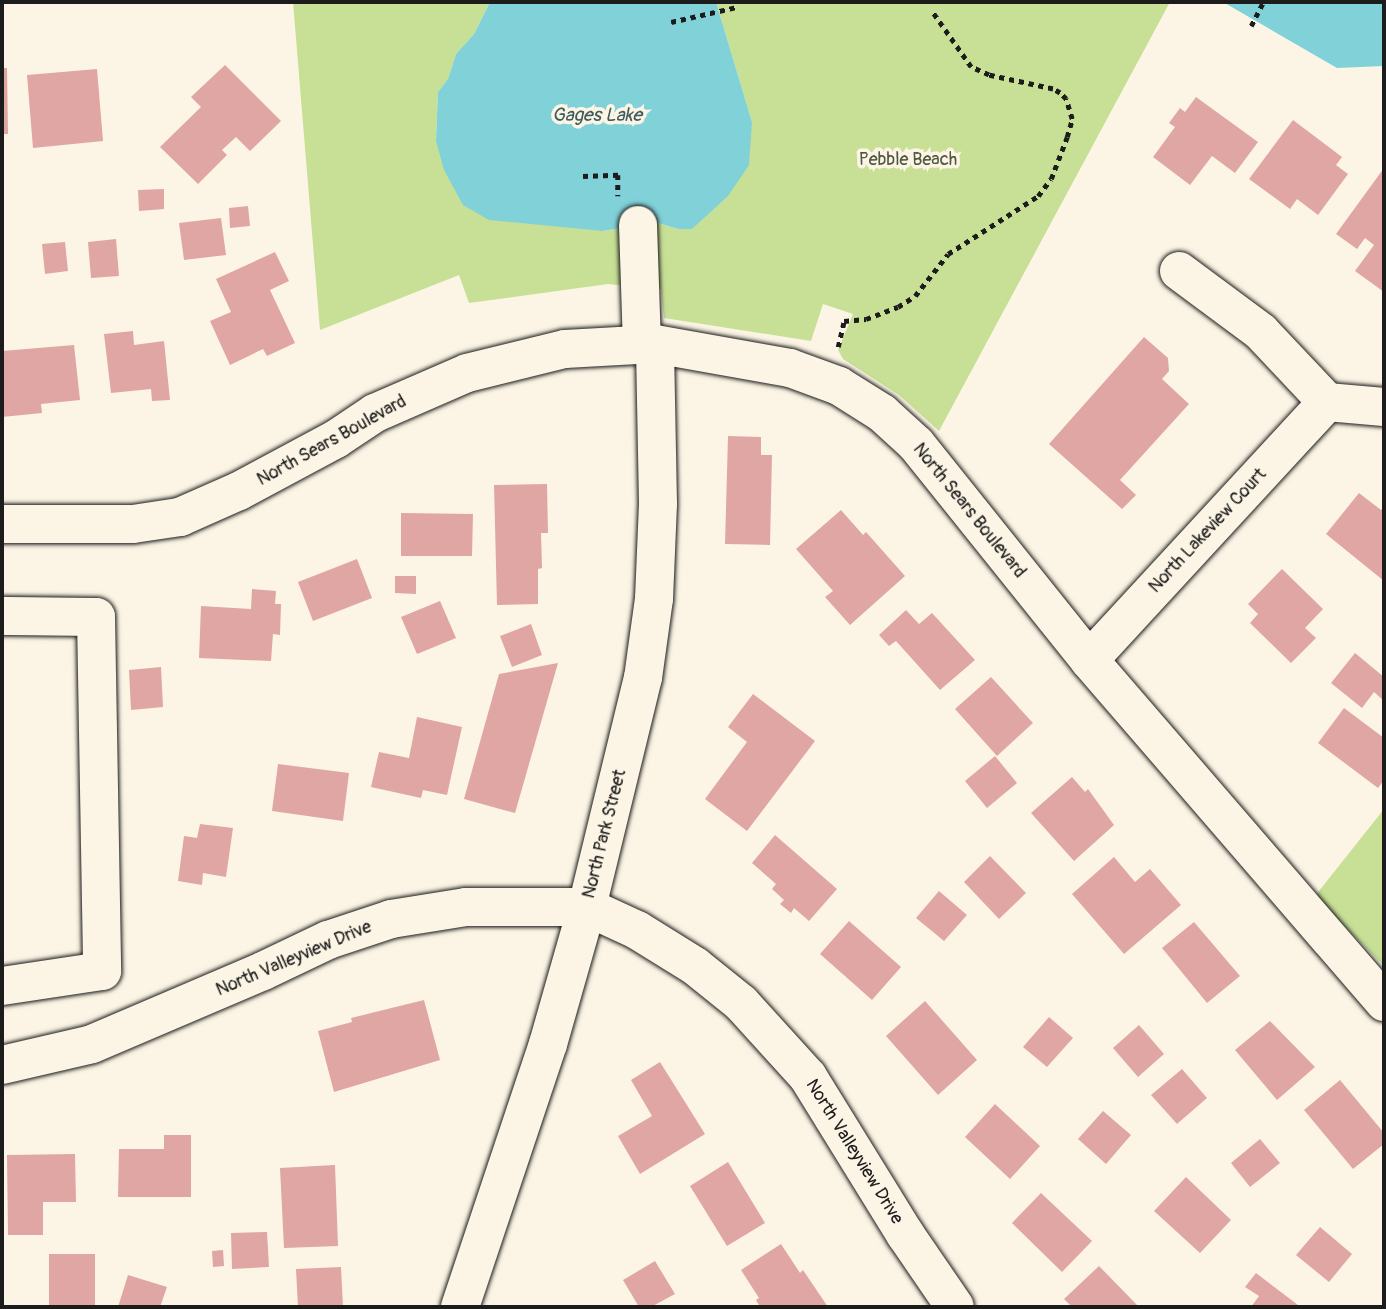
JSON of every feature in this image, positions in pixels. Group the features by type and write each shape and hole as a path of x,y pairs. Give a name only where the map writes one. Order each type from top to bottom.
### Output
{"street":[{"name":"North Park Street","path":"460,1307 548,1044 587,907 643,678 654,599 658,504 648,344 628,214"},
{"path":"1179,271 1261,332 1327,402 1384,407"},
{"name":"North Sears Boulevard","path":"2,524 133,524 180,517 239,491 335,439 375,413 467,373 565,349 648,344 790,368 828,382 882,414 916,444 1089,660 1384,1002"},
{"name":"North Lakeview Court","path":"1089,660 1327,402"},
{"path":"2,616 96,617 102,971 2,986"},
{"name":"North Valleyview Drive","path":"2,1065 92,1044 328,940 391,919 466,907 587,907 637,930 683,958 741,1003 808,1077 905,1234 955,1307"}],"path":[{"path":"1251,26 1263,2"},
{"path":"671,22 737,7"},
{"path":"828,382 845,321 866,319 898,307 915,296 948,254 1038,196 1051,179 1068,137 1072,119 1066,99 1060,93 1053,89 989,75 971,67 933,12"},
{"path":"583,176 618,175 628,214"}],"green space":[{"name":"Pebble Beach","path":"293,2 490,2 474,34 456,54 448,79 438,92 436,141 603,231 655,222 678,229 752,122 716,2 1170,2 939,431 899,395 843,359 838,350 853,314 823,304 811,341 664,318 661,289 608,284 469,303 459,275 320,330"},
{"path":"1384,809 1384,966 1315,896"}],"water":[{"name":"Gages Lake","path":"490,2 716,2 752,122 749,165 728,196 692,229 678,229 655,222 603,231 489,220 463,205 444,170 436,141 438,92 448,79 456,54 474,34"},
{"path":"1223,2 1384,2 1384,66 1337,68"}],"building":[{"path":"225,65 281,121 250,151 236,137 222,150 227,155 198,184 160,147 201,107 191,97"},
{"path":"2,68 7,68 8,134 2,134"},
{"path":"97,69 103,141 33,148 27,75"},
{"path":"1196,97 1258,142 1235,173 1212,156 1190,185 1153,157 1175,127 1169,123 1180,108 1185,112"},
{"path":"1293,120 1342,157 1336,165 1348,174 1318,215 1297,199 1290,209 1249,179"},
{"path":"1384,168 1384,292 1355,271 1374,245 1365,238 1357,249 1336,234"},
{"path":"164,189 164,209 139,211 138,190"},
{"path":"248,206 250,226 230,228 229,208"},
{"path":"221,218 226,255 184,260 179,223"},
{"path":"116,239 119,276 91,278 88,242"},
{"path":"65,242 68,271 45,274 42,244"},
{"path":"275,252 289,281 270,290 295,343 267,356 263,349 230,365 210,321 231,312 216,279"},
{"path":"133,331 134,345 164,341 170,400 152,401 151,389 111,393 104,334"},
{"path":"1144,337 1168,358 1169,371 1162,379 1189,404 1120,480 1136,495 1122,509 1049,444"},
{"path":"74,345 80,400 41,404 42,413 2,417 2,351"},
{"path":"728,436 761,437 761,455 772,455 770,545 725,544"},
{"path":"547,484 548,533 541,533 542,568 538,569 538,604 497,605 494,485"},
{"path":"1359,493 1381,510 1384,506 1384,581 1326,534"},
{"path":"841,510 863,535 866,532 905,576 850,625 825,597 833,591 796,549"},
{"path":"401,513 473,514 472,556 401,556"},
{"path":"357,559 372,598 313,621 298,582"},
{"path":"1282,569 1323,609 1305,628 1316,638 1291,663 1250,623 1258,614 1248,604"},
{"path":"395,576 416,576 416,594 395,593"},
{"path":"252,589 276,591 275,604 281,604 280,635 273,634 271,661 199,658 201,606 251,609"},
{"path":"440,601 456,638 417,654 401,617"},
{"path":"906,610 919,624 932,613 975,660 940,690 896,641 889,646 879,635"},
{"path":"531,624 542,655 512,667 500,636"},
{"path":"1355,653 1384,677 1384,701 1374,692 1362,708 1331,683"},
{"path":"558,663 515,813 464,799 499,674"},
{"path":"161,667 163,707 131,710 129,670"},
{"path":"991,677 1033,723 997,756 955,709"},
{"path":"753,694 815,741 747,831 705,799 747,742 728,727"},
{"path":"1344,708 1384,738 1384,780 1378,788 1318,743"},
{"path":"417,717 462,727 447,795 423,790 421,798 371,787 379,752 409,758"},
{"path":"995,756 1017,783 987,808 965,781"},
{"path":"278,764 349,773 343,821 272,811"},
{"path":"1072,777 1085,792 1088,789 1114,825 1074,861 1031,813"},
{"path":"200,824 233,828 226,877 203,873 202,885 178,881 184,836 197,838"},
{"path":"775,835 837,889 809,921 794,908 791,913 780,904 784,900 772,889 776,884 752,863"},
{"path":"990,856 1026,893 999,919 964,882"},
{"path":"1114,857 1135,882 1150,869 1181,905 1124,954 1072,894"},
{"path":"939,891 967,915 944,941 916,918"},
{"path":"849,921 901,967 872,1000 820,954"},
{"path":"1194,922 1240,976 1207,1003 1162,948"},
{"path":"424,1000 440,1060 334,1092 318,1031 352,1022 351,1018"},
{"path":"925,1001 977,1060 938,1095 886,1036"},
{"path":"1049,1017 1073,1038 1047,1067 1023,1047"},
{"path":"1270,1021 1315,1067 1277,1100 1235,1050"},
{"path":"1139,1025 1164,1054 1138,1077 1113,1048"},
{"path":"660,1062 705,1134 640,1174 618,1136 652,1116 631,1080"},
{"path":"1182,1069 1207,1098 1177,1124 1151,1095"},
{"path":"1340,1080 1384,1133 1384,1144 1353,1169 1304,1110"},
{"path":"995,1104 1040,1146 1010,1179 965,1137"},
{"path":"1103,1111 1131,1135 1106,1164 1078,1139"},
{"path":"164,1135 191,1135 191,1197 118,1197 119,1149 164,1149"},
{"path":"1260,1139 1280,1163 1250,1187 1231,1163"},
{"path":"75,1154 76,1202 43,1202 43,1235 8,1235 7,1155"},
{"path":"728,1162 765,1223 727,1246 690,1186"},
{"path":"335,1165 338,1246 284,1248 280,1168"},
{"path":"1186,1177 1231,1220 1200,1253 1154,1211"},
{"path":"1041,1193 1092,1241 1062,1272 1012,1223"},
{"path":"1320,1227 1352,1254 1329,1282 1296,1255"},
{"path":"267,1232 269,1267 232,1269 231,1233"},
{"path":"781,1244 800,1273 803,1270 828,1307 760,1307 756,1300 759,1298 741,1270"},
{"path":"223,1250 224,1266 213,1267 212,1251"},
{"path":"49,1254 95,1254 95,1307 49,1307"},
{"path":"655,1261 675,1294 651,1307 639,1307 623,1280"},
{"path":"1099,1266 1139,1307 1072,1307 1064,1299"},
{"path":"341,1267 343,1307 298,1307 296,1269"},
{"path":"1256,1273 1298,1305 1251,1307 1259,1296 1245,1287"},
{"path":"128,1275 167,1287 160,1307 118,1307"}]}
